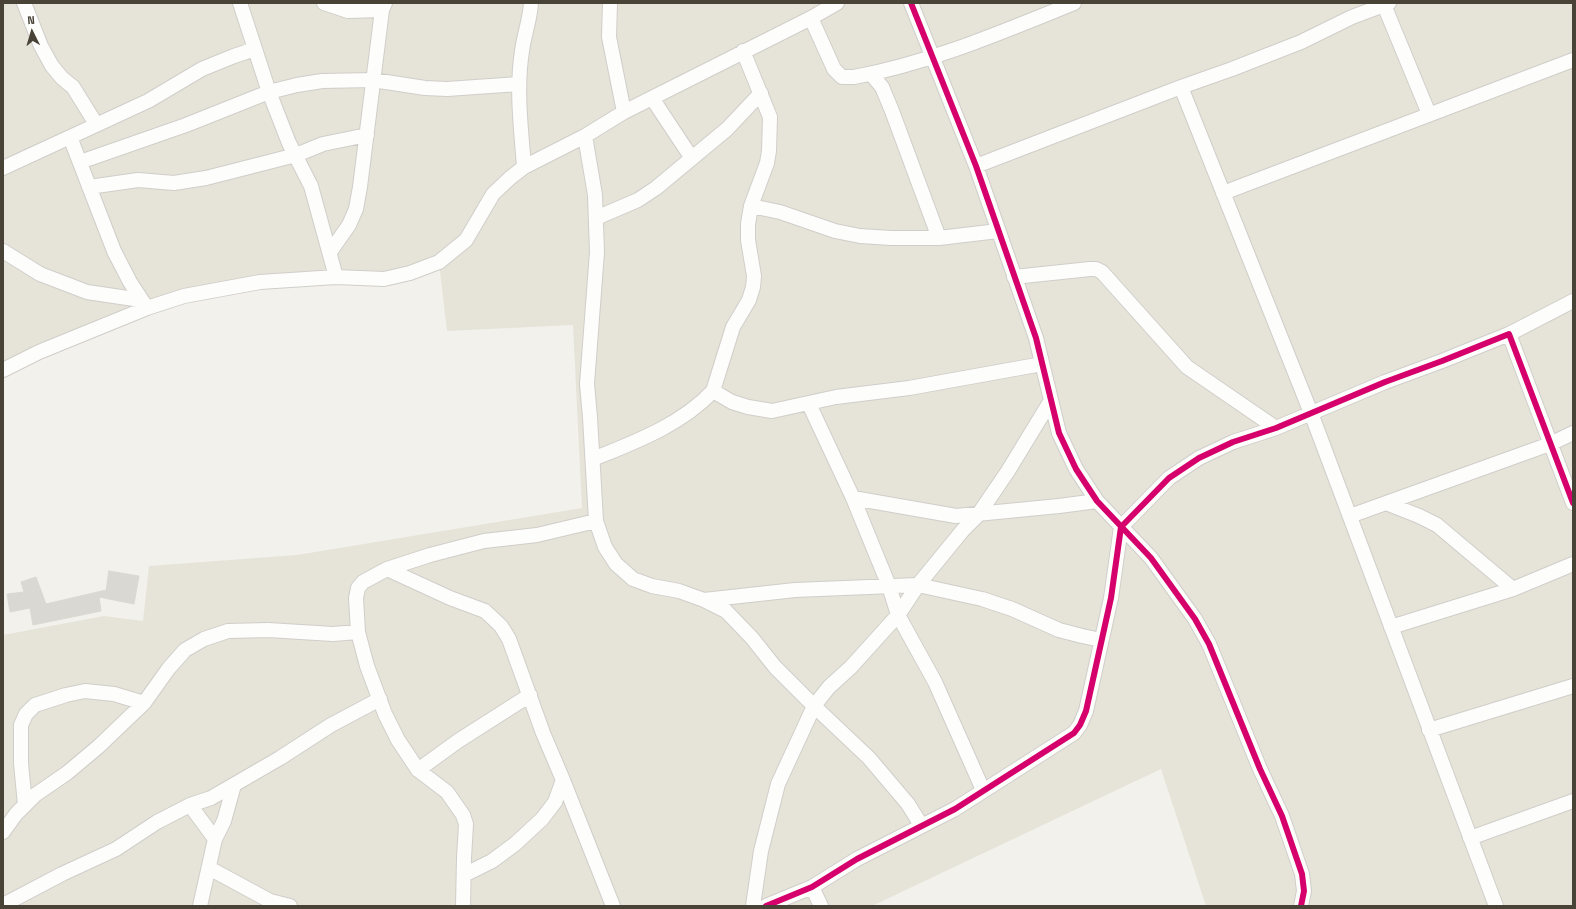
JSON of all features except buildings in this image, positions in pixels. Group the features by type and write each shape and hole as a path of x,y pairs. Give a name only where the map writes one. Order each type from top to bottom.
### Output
{"street":[{"path":"24,3 41,46 52,66 62,78 73,87 96,124"},
{"path":"240,3 269,92 289,143 311,186 336,277"},
{"path":"324,3 348,11 384,7 356,209 349,225 330,252"},
{"path":"524,167 519,84 522,50 531,14 531,3"},
{"path":"610,3 609,37 624,112"},
{"path":"3,370 144,304 260,282 336,277 384,278 410,273 439,262 466,240 493,194 524,167 585,136 624,112 811,18 837,3"},
{"path":"911,3 976,166 1036,338 1050,402 1059,433 1076,469 1097,501 1151,558 1195,620 1209,644 1260,769 1282,816 1302,874 1304,891 1301,906"},
{"path":"811,18 834,69 842,77 854,77 933,58 1074,3"},
{"path":"976,166 1301,42 1352,17 1386,4 1429,114"},
{"path":"3,168 148,100 202,69 255,49"},
{"path":"593,459 646,437 688,412 712,391 733,327 749,300 754,287 754,276 748,240 748,224 751,206 767,163 769,151 770,117 743,51"},
{"path":"1223,193 1573,60"},
{"path":"871,74 882,87 892,111 939,238"},
{"path":"80,162 186,125 269,92 297,85 322,81 373,80 425,88 447,89 519,84"},
{"path":"1181,87 1311,413 1496,906"},
{"path":"596,218 638,200 656,188 727,129 761,93"},
{"path":"652,98 691,158"},
{"path":"89,187 138,180 174,183 206,178 296,155 323,144 367,135"},
{"path":"585,136 595,195 596,218 596,252 587,384 596,521 605,547 616,564 633,579 652,586 679,591 704,600 726,611 752,638 775,667 869,758 908,804 922,825"},
{"path":"70,137 114,251 130,282 144,304"},
{"path":"751,206 780,212 835,231 860,236 890,238 939,238 998,231"},
{"path":"3,251 40,274 87,292 144,304"},
{"path":"1014,277 1090,269 1096,269 1102,272 1187,367 1276,428"},
{"path":"766,906 812,887 856,859 955,808 1074,733 1080,725 1086,711 1111,598 1122,527 1169,478 1199,458 1233,442 1276,428 1385,382 1509,334 1573,301"},
{"path":"1509,334 1573,503"},
{"path":"712,391 732,402 748,407 772,411 836,397 910,388 1042,364"},
{"path":"753,906 761,851 778,784 814,706 829,687 851,667 898,615 918,585 963,530 978,515 1008,471 1050,402"},
{"path":"809,404 853,498 889,586 898,615 935,682 983,790"},
{"path":"1350,516 1550,444 1573,433"},
{"path":"853,498 956,516 978,515 1097,501"},
{"path":"1386,503 1437,525 1513,588"},
{"path":"463,906 466,824 463,815 447,792 418,770 398,740 367,666 358,632 356,598 358,588 364,582 387,569 430,554 484,541 537,535 596,521"},
{"path":"1391,627 1513,588 1573,564"},
{"path":"387,569 450,598 485,611 501,626 509,639 543,733 612,906"},
{"path":"704,600 795,590 918,585 982,599 1012,609 1060,630 1101,640"},
{"path":"3,832 16,814 35,795 67,773 98,747 144,703 185,650 204,639 228,631 268,630 333,634 358,632"},
{"path":"1429,730 1573,686"},
{"path":"25,805 21,763 21,724 26,714 35,705 85,692 114,694 144,703"},
{"path":"418,770 458,741 530,695"},
{"path":"7,905 62,874 116,849 157,822 190,805 212,798 332,725 380,699"},
{"path":"464,874 492,861 515,844 542,819 555,802 563,780"},
{"path":"200,906 215,839 224,821 234,785"},
{"path":"1470,838 1573,801"},
{"path":"190,805 215,839"},
{"path":"209,868 270,901 290,906"},
{"path":"812,887 821,906"}],"shaded area":[{"path":"3,3 1573,3 1573,906 1206,906 1161,769 872,906 3,906 3,635 104,616 143,621 149,566 297,555 582,508 573,325 447,331 439,263 410,273 336,277 184,296 3,370"}],"cycle path":[{"path":"911,3 976,166 1036,338 1059,433 1076,469 1097,501 1151,558 1195,619 1209,644 1260,769 1282,816 1302,874 1304,891 1301,906"},
{"path":"766,906 812,887 857,859 955,809 1074,733 1080,725 1086,711 1111,598 1121,527 1169,478 1199,458 1233,442 1276,428 1385,382 1509,334 1573,503"}]}
